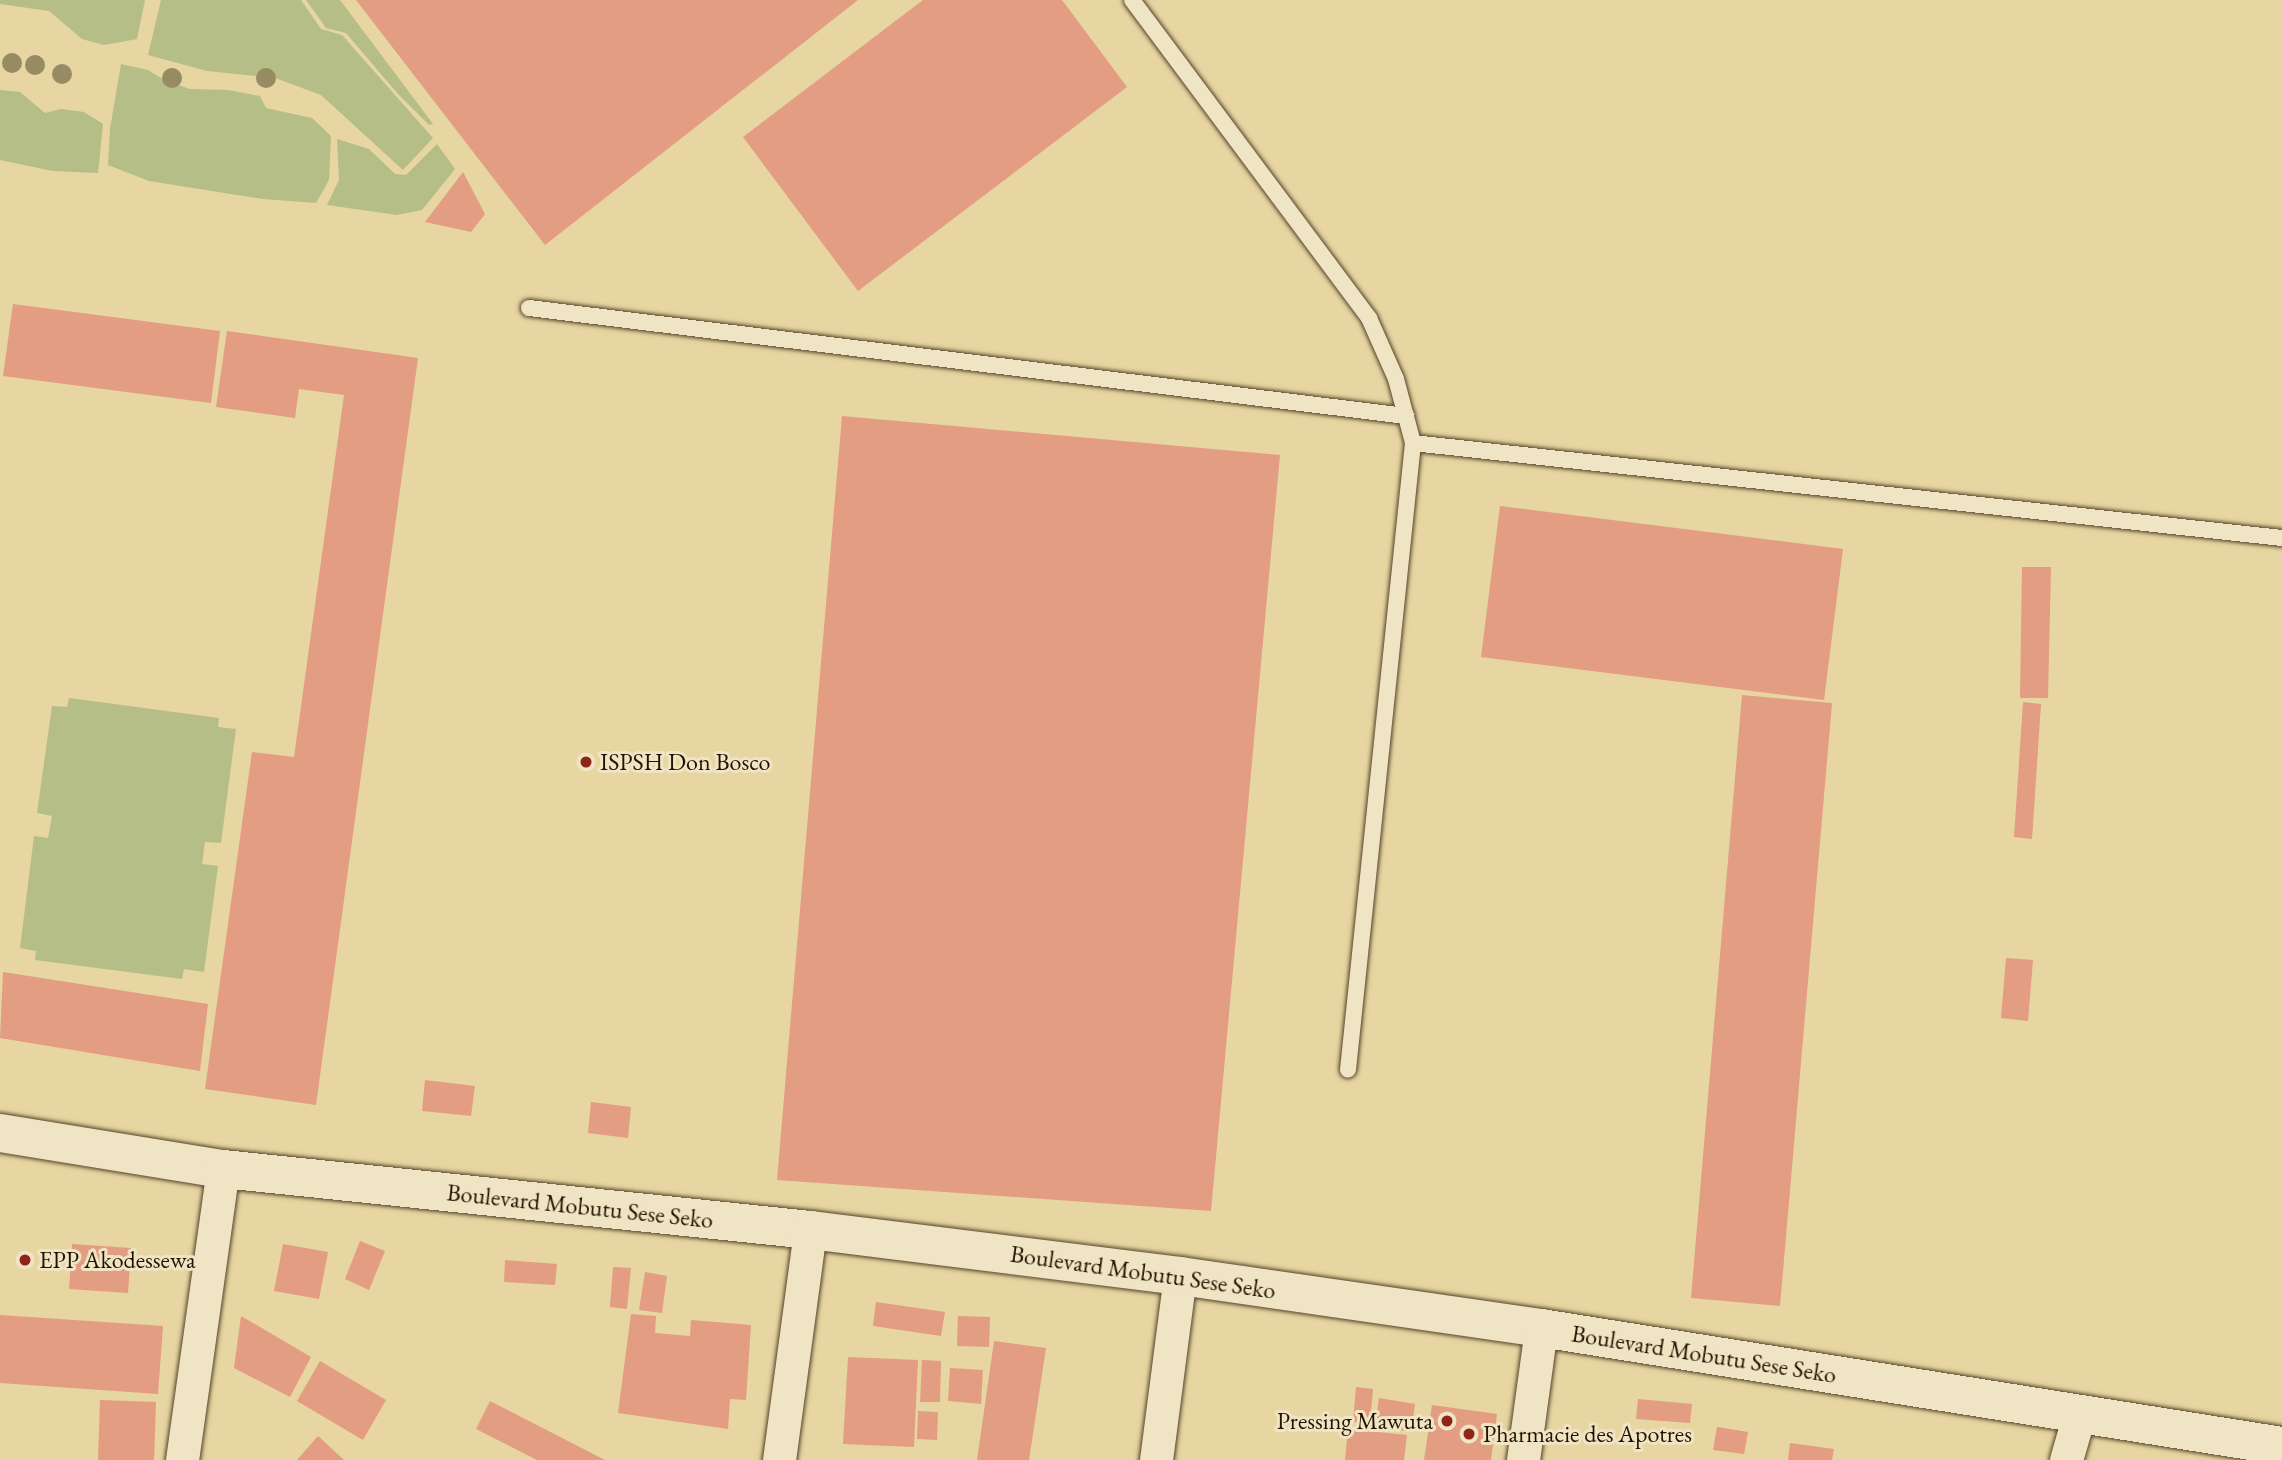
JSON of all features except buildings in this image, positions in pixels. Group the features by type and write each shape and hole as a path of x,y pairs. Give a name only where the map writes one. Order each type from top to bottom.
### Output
{"street":[{"name":"Boulevard Mobutu Sese Seko","path":"0,1133 223,1169 810,1230 1180,1276 1541,1328 2282,1446"},
{"path":"186,1457 223,1169"},
{"path":"779,1460 810,1230"},
{"path":"1156,1460 1180,1276"},
{"path":"1523,1460 1541,1328"},
{"path":"2066,1460 2079,1415"}],"lane":[{"path":"1132,0 1369,318 1396,379 1413,443 1348,1070"},
{"path":"529,308 1405,416"},
{"path":"1413,443 2282,538"}],"green space":[{"path":"0,0 145,0 137,39 104,45 82,39 49,11 0,4"},
{"path":"161,0 301,0 321,29 342,35 433,138 403,170 321,95 275,78 207,71 148,55"},
{"path":"306,0 340,0 433,124 429,125 398,94 346,33 326,28"},
{"path":"121,64 148,70 166,81 190,89 228,90 260,96 266,108 312,118 331,136 329,180 316,203 263,199 149,181 108,165 110,129"},
{"path":"0,90 20,92 45,113 61,109 84,112 103,124 98,173 53,171 0,160"},
{"path":"337,139 369,149 395,174 406,175 437,144 455,169 422,210 397,215 327,205 339,180"},
{"path":"69,698 219,718 218,727 236,729 221,843 205,842 202,864 218,866 204,972 184,969 182,979 35,960 36,951 20,948 34,836 48,838 52,816 37,813 52,706 67,707"}],"place":[{"name":"ISPSH Don Bosco","path":"586,762"},
{"name":"EPP Akodessewa","path":"25,1260"},
{"name":"Pressing Mawuta","path":"1447,1421"},
{"name":"Pharmacie des Apotres","path":"1469,1434"}]}
